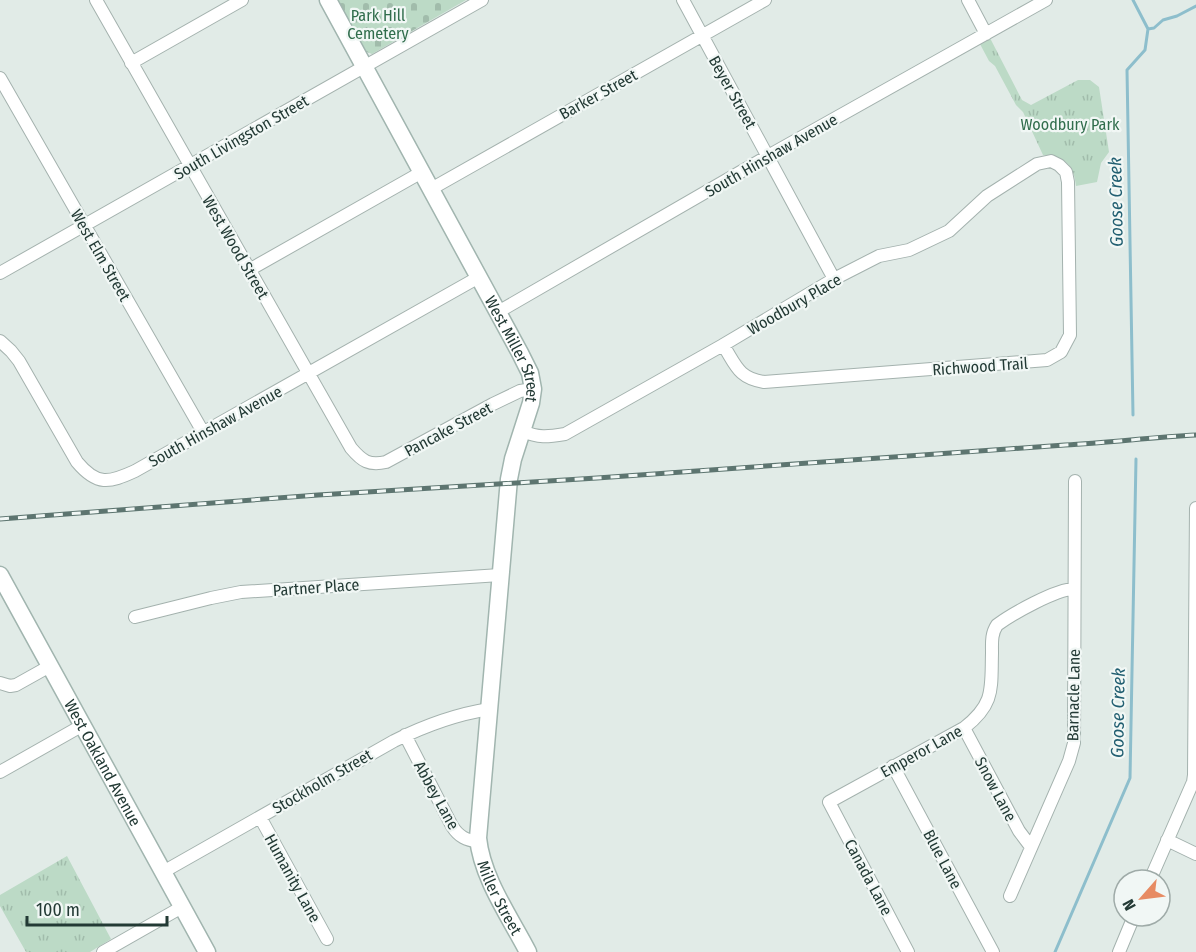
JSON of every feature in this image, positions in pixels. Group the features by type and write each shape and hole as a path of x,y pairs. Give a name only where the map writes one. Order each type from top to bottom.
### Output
{"street":[{"name":"West Wood Street","path":"96,0 351,448 363,460"},
{"path":"131,63 242,0"},
{"name":"West Miller Street","path":"328,0 528,368 533,389 509,479 478,842"},
{"name":"South Livingston Street","path":"0,273 85,227 482,0"},
{"name":"Beyer Street","path":"683,0 834,279"},
{"name":"Barker Street","path":"431,189 765,0"},
{"path":"968,0 986,34"},
{"name":"South Hinshaw Avenue","path":"498,312 768,156 1046,0"},
{"name":"West Elm Street","path":"0,78 203,432"},
{"name":"Woodbury Place","path":"522,431 546,438 565,434 834,279 879,256 909,250 949,231 987,196 1037,164 1051,161 1059,165"},
{"name":"Richwood Trail","path":"723,345 741,374 764,382 1047,360 1061,352 1071,335 1068,182 1066,172 1059,165"},
{"path":"249,270 422,172"},
{"name":"South Hinshaw Avenue","path":"0,341 19,361 77,462 84,471 105,480 119,478 135,471 479,277"},
{"name":"Pancake Street","path":"363,460 372,464 386,462 509,396 533,389"},
{"name":"Barnacle Lane","path":"1010,896 1070,761 1074,743 1075,481"},
{"path":"1155,868 1193,782 1196,508"},
{"name":"West Oakland Avenue","path":"0,575 207,952"},
{"name":"Partner Place","path":"135,617 240,592 500,575"},
{"name":"Emperor Lane","path":"829,802 964,728 977,718 989,700 992,683 993,634 997,625 1055,593 1074,589"},
{"path":"0,683 16,685 50,666"},
{"name":"Stockholm Street","path":"163,872 405,735 468,713 490,709"},
{"path":"0,772 83,725"},
{"name":"Snow Lane","path":"964,728 1019,831 1031,847"},
{"name":"Abbey Lane","path":"405,735 456,833 467,841 478,842"},
{"name":"Blue Lane","path":"893,766 993,952"},
{"name":"Canada Lane","path":"829,802 908,952"},
{"name":"Humanity Lane","path":"260,817 327,939"},
{"path":"1167,840 1196,854"},
{"name":"Miller Street","path":"478,842 480,856 490,880 528,952"},
{"path":"103,952 182,907"},
{"path":"1119,952 1129,928"}],"green space":[{"name":"Park Hill Cemetery","path":"337,0 466,0 372,54 364,51"},
{"name":"Woodbury Park","path":"990,38 1022,100 1031,105 1078,80 1090,80 1099,87 1109,152 1101,163 1097,182 1076,186 1073,172 1067,163 1057,157 1043,155 1023,112 1016,105 980,44"},
{"path":"67,856 111,939 90,952 26,952 0,906 0,895"}],"waterway":[{"name":"Goose Creek","path":"1133,0 1148,29 1145,50 1127,70 1133,415"},
{"path":"1148,29 1196,6"},
{"name":"Goose Creek","path":"1055,952 1130,778 1136,459"}],"railway":[{"path":"0,519 1196,435"}]}
